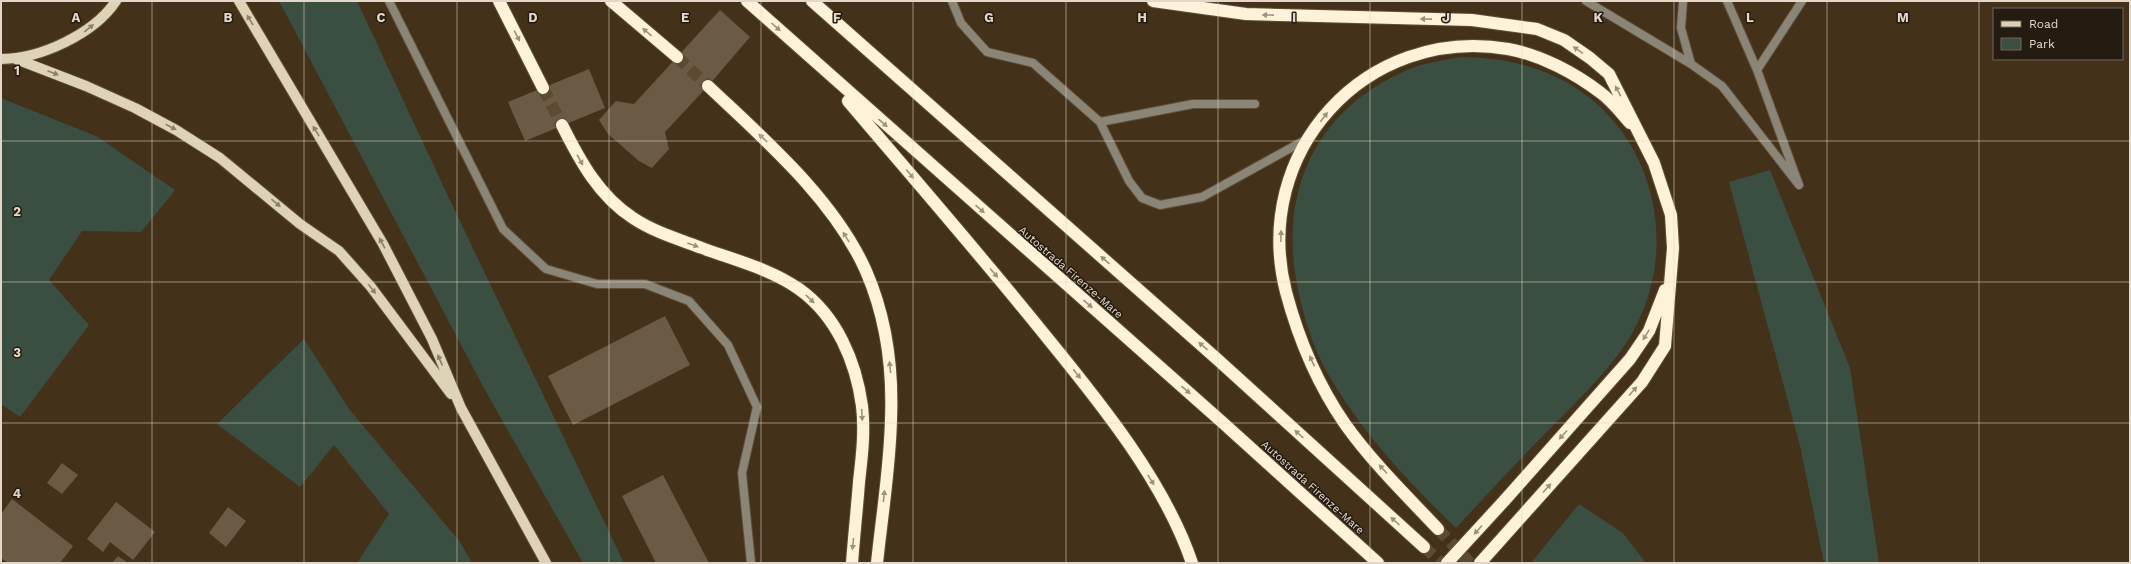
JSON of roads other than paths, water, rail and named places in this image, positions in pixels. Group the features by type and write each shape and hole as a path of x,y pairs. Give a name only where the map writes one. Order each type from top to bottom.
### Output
{"highway":[{"path":"499,1 543,88"},
{"path":"611,1 676,57"},
{"name":"Autostrada Firenze-Mare","path":"747,1 1210,411 1378,563"},
{"path":"812,1 1217,359 1424,547"},
{"path":"1153,1 1246,14 1472,20 1537,29 1564,40 1590,58 1609,74 1654,164 1670,215 1673,248 1665,346 1642,382 1480,563"},
{"path":"1438,529 1368,453 1344,423 1323,386 1302,341 1286,290 1280,248 1281,218 1286,186 1298,158 1308,139 1331,108 1350,90 1374,72 1399,60 1426,52 1455,47 1510,50 1532,56 1570,74 1602,93 1640,134"},
{"path":"822,69 1017,300 1082,380 1124,437 1159,492 1186,544 1192,563"},
{"path":"708,86 779,153 832,214 866,271 871,285 886,337 891,376 891,419 877,563"},
{"path":"562,125 581,163 595,183 632,217 656,232 763,270 780,279 800,290 833,324 844,344 857,374 862,407 864,437 852,563"},
{"path":"1448,563 1630,359 1649,331 1662,300 1671,272"}],"main road":[{"path":"1,59 16,59 60,44 87,30 116,1"},
{"path":"239,1 383,244 432,339 461,408 546,563"},
{"path":"16,59 86,86 135,108 176,130 220,158 300,224 338,251 371,287 461,408"}],"lane":[{"path":"389,1 503,229 546,269 597,284 645,284 689,301 728,345 756,407 742,473 751,563"},
{"path":"952,1 961,23 986,52 1033,63 1100,122 1129,181 1142,198 1160,205 1202,197 1308,139"},
{"path":"1586,1 1691,64 1722,86 1799,185 1757,70 1727,1"},
{"path":"1683,1 1681,28 1691,64"},
{"path":"1757,70 1802,1"},
{"path":"1100,122 1193,104 1255,104"}],"tunnel":[{"path":"677,57 708,86"},
{"path":"543,88 562,125"},
{"path":"1438,529 1470,563"},
{"path":"1424,547 1441,563"}]}
